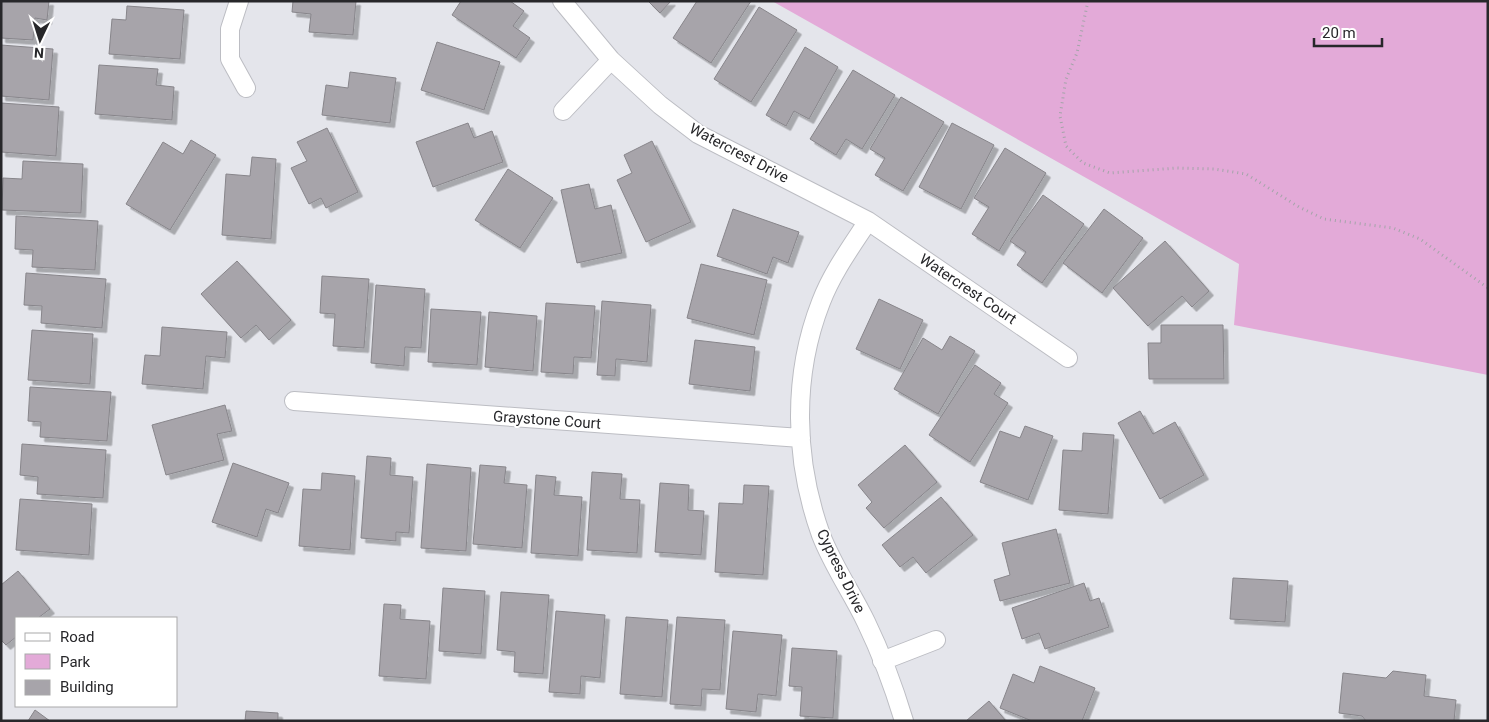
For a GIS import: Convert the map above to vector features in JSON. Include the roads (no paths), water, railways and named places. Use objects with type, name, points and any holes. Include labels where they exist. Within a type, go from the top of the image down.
[{"type":"street","points":[[239,1],[230,29],[230,59],[246,88]]},
{"type":"street","name":"Watercrest Drive","points":[[562,1],[611,60],[660,105],[698,134],[868,221]]},
{"type":"street","points":[[563,111],[611,60]]},
{"type":"street","name":"Watercrest Court","points":[[868,221],[1068,358]]},
{"type":"street","name":"Cypress Drive","points":[[868,221],[834,274],[821,301],[809,338],[802,374],[800,438],[804,475],[822,536],[867,623],[896,692],[904,721]]},
{"type":"street","name":"Graystone Court","points":[[294,402],[800,438]]},
{"type":"street","points":[[882,661],[936,640]]}]
